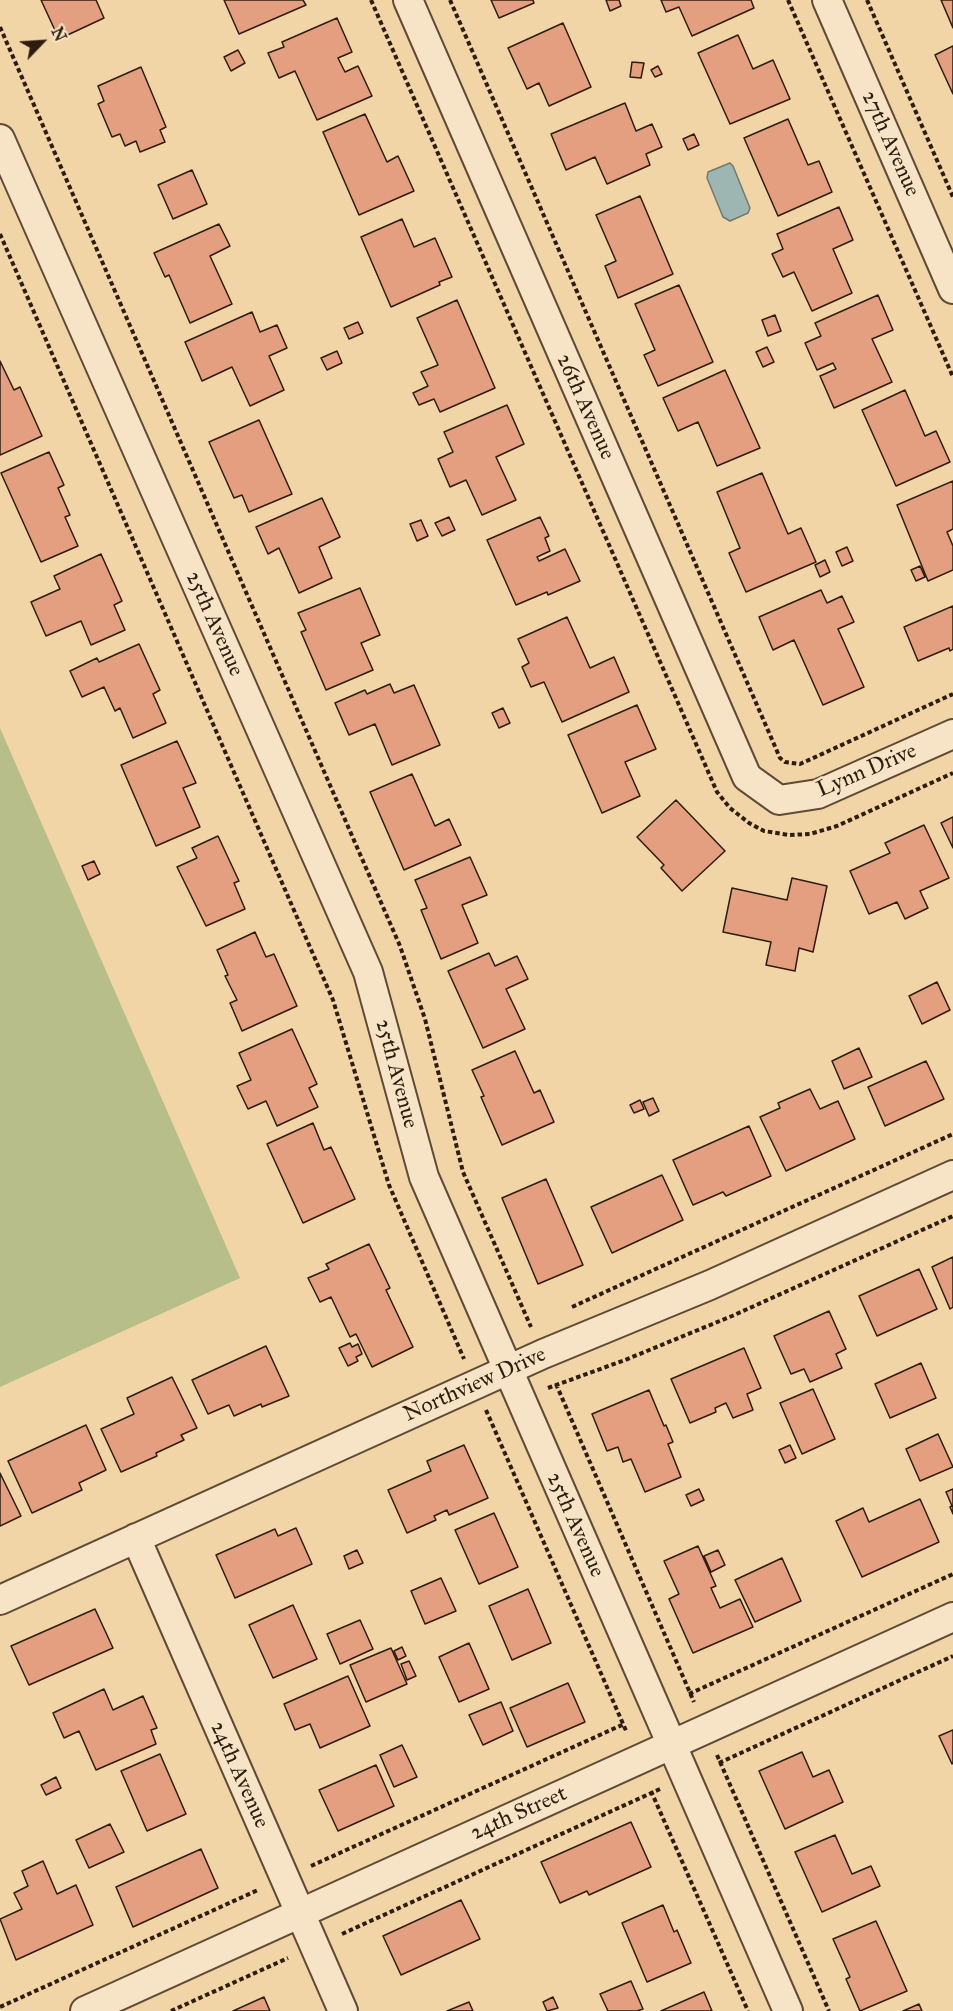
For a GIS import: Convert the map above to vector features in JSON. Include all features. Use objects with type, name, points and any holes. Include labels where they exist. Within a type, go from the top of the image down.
[{"type":"street","name":"26th Avenue","points":[[408,0],[747,777],[779,800]]},
{"type":"street","name":"27th Avenue","points":[[827,0],[953,289]]},
{"type":"street","name":"25th Avenue","points":[[0,139],[368,972],[424,1177],[788,2011]]},
{"type":"street","name":"Lynn Drive","points":[[779,800],[818,794],[953,734]]},
{"type":"street","name":"Northview Drive","points":[[0,1600],[507,1370],[721,1281],[953,1175]]},
{"type":"street","name":"24th Avenue","points":[[136,1538],[343,2011]]},
{"type":"street","name":"24th Street","points":[[85,2011],[953,1617]]},
{"type":"path","points":[[450,0],[780,758],[785,762],[800,764],[953,694]]},
{"type":"path","points":[[788,0],[953,377]]},
{"type":"path","points":[[867,0],[953,197]]},
{"type":"path","points":[[0,27],[396,936],[424,1019],[463,1172],[535,1336]]},
{"type":"path","points":[[0,234],[333,1000],[389,1185],[466,1362]]},
{"type":"path","points":[[563,1311],[953,1134]]},
{"type":"path","points":[[541,1391],[732,1316],[953,1216]]},
{"type":"path","points":[[524,1329],[541,1321]]},
{"type":"path","points":[[554,1379],[698,1711]]},
{"type":"path","points":[[485,1407],[630,1741]]},
{"type":"path","points":[[682,1698],[953,1574]]},
{"type":"path","points":[[712,1766],[953,1656]]},
{"type":"path","points":[[302,1870],[631,1720]]},
{"type":"path","points":[[713,1746],[829,2011]]},
{"type":"path","points":[[649,1785],[748,2011]]},
{"type":"path","points":[[332,1938],[669,1785]]},
{"type":"path","points":[[0,2007],[267,1886]]},
{"type":"path","points":[[171,2011],[297,1954]]},
{"type":"green space","points":[[0,728],[240,1278],[0,1387]]},
{"type":"water","points":[[730,163],[750,208],[748,213],[730,221],[723,217],[707,178],[708,172]]},
{"type":"building","points":[[41,0],[96,0],[104,18],[59,39]]},
{"type":"building","points":[[224,0],[303,0],[306,5],[239,34]]},
{"type":"building","points":[[491,0],[533,0],[534,3],[499,18]]},
{"type":"building","points":[[606,0],[619,0],[621,6],[610,11]]},
{"type":"building","points":[[661,0],[751,0],[754,8],[692,36],[679,7],[666,12]]},
{"type":"building","points":[[941,0],[953,0],[953,28]]},
{"type":"building","points":[[337,18],[352,52],[338,58],[345,72],[358,66],[372,96],[317,120],[295,71],[279,78],[268,53],[284,47],[282,42]]},
{"type":"building","points":[[563,23],[591,87],[549,106],[539,83],[527,89],[508,48]]},
{"type":"building","points":[[738,35],[753,69],[773,60],[790,99],[730,124],[698,53]]},
{"type":"building","points":[[953,46],[953,94],[935,55]]},
{"type":"building","points":[[238,50],[245,63],[231,71],[224,57]]},
{"type":"building","points":[[632,62],[644,63],[641,78],[630,77]]},
{"type":"building","points":[[658,66],[662,74],[655,77],[651,70]]},
{"type":"building","points":[[141,67],[166,127],[160,130],[165,142],[140,152],[136,141],[125,146],[120,134],[112,137],[98,104],[104,101],[98,86]]},
{"type":"building","points":[[625,103],[636,131],[652,124],[662,147],[646,154],[650,165],[607,184],[595,157],[566,170],[551,134]]},
{"type":"building","points":[[365,114],[387,162],[398,156],[414,191],[359,215],[323,132]]},
{"type":"building","points":[[788,119],[808,165],[819,161],[832,192],[778,216],[744,138]]},
{"type":"building","points":[[694,134],[699,145],[688,150],[683,139]]},
{"type":"building","points":[[192,170],[207,204],[173,219],[158,185]]},
{"type":"building","points":[[640,196],[673,274],[618,298],[605,266],[616,261],[596,215]]},
{"type":"building","points":[[839,207],[853,240],[833,249],[852,293],[812,311],[794,272],[783,277],[772,254],[783,249],[777,234]]},
{"type":"building","points":[[402,219],[414,247],[435,238],[452,277],[439,282],[440,285],[391,307],[361,237]]},
{"type":"building","points":[[219,224],[230,246],[210,256],[232,304],[190,323],[169,275],[165,277],[154,253]]},
{"type":"building","points":[[679,285],[713,362],[658,386],[644,355],[655,350],[635,304]]},
{"type":"building","points":[[878,295],[893,330],[872,339],[892,382],[834,408],[820,376],[836,369],[833,363],[817,370],[805,343],[821,336],[815,323]]},
{"type":"building","points":[[457,300],[495,388],[440,412],[434,399],[419,405],[413,393],[428,386],[421,372],[438,365],[417,318]]},
{"type":"building","points":[[252,312],[260,332],[277,325],[287,348],[269,356],[284,390],[250,406],[232,367],[202,381],[185,342]]},
{"type":"building","points":[[775,315],[781,331],[768,336],[762,320]]},
{"type":"building","points":[[358,322],[363,333],[349,339],[344,328]]},
{"type":"building","points":[[767,347],[774,362],[763,367],[756,352]]},
{"type":"building","points":[[337,351],[342,363],[327,370],[321,358]]},
{"type":"building","points":[[0,361],[14,390],[20,387],[42,436],[0,455]]},
{"type":"building","points":[[725,370],[760,448],[717,466],[698,422],[678,431],[663,398]]},
{"type":"building","points":[[905,390],[925,436],[936,431],[950,462],[896,486],[862,410]]},
{"type":"building","points":[[507,405],[524,444],[496,457],[516,500],[482,515],[466,480],[450,487],[438,459],[453,452],[444,432]]},
{"type":"building","points":[[259,420],[292,494],[249,512],[242,495],[234,498],[209,442]]},
{"type":"building","points":[[49,452],[64,485],[58,488],[70,515],[65,517],[78,546],[41,562],[1,473]]},
{"type":"building","points":[[762,473],[788,534],[801,528],[816,562],[746,592],[729,553],[740,548],[717,492]]},
{"type":"building","points":[[953,481],[953,529],[947,532],[953,546],[953,570],[928,581],[897,505]]},
{"type":"building","points":[[322,498],[340,537],[319,547],[332,578],[299,593],[279,548],[268,554],[256,527]]},
{"type":"building","points":[[449,517],[455,530],[442,536],[435,523]]},
{"type":"building","points":[[540,517],[549,536],[545,538],[550,551],[537,557],[539,561],[565,549],[580,581],[548,595],[547,592],[516,605],[487,540]]},
{"type":"building","points":[[421,520],[428,536],[417,541],[410,524]]},
{"type":"building","points":[[847,547],[853,561],[842,566],[836,552]]},
{"type":"building","points":[[101,554],[122,601],[114,605],[125,630],[91,645],[81,621],[46,636],[31,602],[60,589],[54,576]]},
{"type":"building","points":[[825,560],[830,572],[820,577],[815,565]]},
{"type":"building","points":[[920,566],[925,577],[916,581],[911,570]]},
{"type":"building","points":[[360,588],[380,635],[361,643],[373,670],[326,690],[301,632],[306,630],[298,613]]},
{"type":"building","points":[[821,590],[827,603],[842,596],[854,622],[838,629],[864,687],[823,705],[794,640],[773,650],[759,617]]},
{"type":"building","points":[[953,606],[953,649],[950,651],[949,648],[918,661],[904,627]]},
{"type":"building","points":[[567,617],[590,668],[614,657],[629,692],[562,722],[544,682],[531,687],[522,667],[529,663],[518,639]]},
{"type":"building","points":[[139,644],[160,690],[153,694],[166,723],[133,738],[120,708],[115,711],[104,687],[82,697],[70,671],[97,658],[99,662]]},
{"type":"building","points":[[390,684],[394,693],[414,685],[440,745],[392,765],[375,724],[349,735],[335,703],[365,690],[367,694]]},
{"type":"building","points":[[637,705],[656,749],[625,762],[640,796],[602,813],[568,735]]},
{"type":"building","points":[[503,708],[510,723],[499,728],[492,713]]},
{"type":"building","points":[[177,741],[196,783],[183,788],[200,827],[156,846],[121,765]]},
{"type":"building","points":[[412,774],[435,826],[449,819],[461,845],[404,870],[370,792]]},
{"type":"building","points":[[676,800],[725,851],[682,891],[661,868],[664,865],[637,837]]},
{"type":"building","points":[[953,817],[953,848],[941,823]]},
{"type":"building","points":[[924,825],[949,878],[920,891],[928,908],[905,919],[897,902],[869,914],[850,871],[890,853],[885,843]]},
{"type":"building","points":[[218,836],[239,881],[234,883],[245,909],[206,926],[177,867],[197,858],[192,848]]},
{"type":"building","points":[[470,857],[487,895],[462,905],[478,943],[441,959],[421,910],[427,908],[415,880]]},
{"type":"building","points":[[94,861],[100,874],[88,880],[82,866]]},
{"type":"building","points":[[792,878],[827,886],[813,952],[799,948],[795,971],[766,965],[771,942],[723,932],[732,888],[787,900]]},
{"type":"building","points":[[255,932],[266,957],[274,954],[297,1006],[242,1031],[230,1003],[237,1000],[225,976],[228,975],[217,950]]},
{"type":"building","points":[[489,953],[495,966],[517,956],[528,979],[506,989],[525,1029],[483,1048],[448,971]]},
{"type":"building","points":[[937,982],[950,1010],[922,1024],[909,996]]},
{"type":"building","points":[[292,1029],[317,1084],[309,1088],[318,1107],[277,1126],[266,1101],[248,1109],[237,1086],[251,1080],[239,1053]]},
{"type":"building","points":[[859,1048],[872,1077],[844,1089],[832,1061]]},
{"type":"building","points":[[515,1051],[534,1093],[540,1090],[554,1122],[502,1145],[472,1070]]},
{"type":"building","points":[[926,1061],[944,1099],[885,1126],[868,1087]]},
{"type":"building","points":[[810,1089],[820,1109],[838,1101],[855,1139],[786,1171],[760,1117],[780,1108],[778,1103]]},
{"type":"building","points":[[653,1098],[659,1111],[649,1116],[643,1102]]},
{"type":"building","points":[[640,1100],[644,1109],[634,1113],[630,1105]]},
{"type":"building","points":[[313,1123],[324,1150],[331,1147],[355,1199],[303,1223],[267,1144]]},
{"type":"building","points":[[749,1126],[771,1176],[726,1196],[723,1192],[693,1205],[673,1160]]},
{"type":"building","points":[[662,1175],[683,1220],[612,1253],[591,1207]]},
{"type":"building","points":[[546,1179],[583,1265],[538,1284],[502,1198]]},
{"type":"building","points":[[369,1244],[390,1288],[386,1290],[413,1347],[372,1367],[356,1334],[350,1337],[331,1297],[320,1302],[308,1278],[329,1269],[326,1264]]},
{"type":"building","points":[[953,1257],[953,1307],[950,1309],[932,1267]]},
{"type":"building","points":[[919,1269],[937,1309],[877,1336],[859,1296]]},
{"type":"building","points":[[829,1311],[846,1349],[836,1354],[842,1368],[810,1382],[804,1369],[791,1374],[774,1336]]},
{"type":"building","points":[[350,1343],[352,1347],[358,1344],[362,1354],[356,1357],[358,1361],[348,1366],[339,1348]]},
{"type":"building","points":[[266,1346],[289,1396],[262,1407],[261,1404],[234,1416],[229,1405],[208,1414],[192,1380]]},
{"type":"building","points":[[744,1348],[761,1388],[747,1394],[753,1410],[733,1418],[726,1403],[715,1408],[716,1412],[690,1423],[671,1379]]},
{"type":"building","points":[[921,1363],[936,1398],[890,1418],[875,1384]]},
{"type":"building","points":[[172,1377],[197,1428],[181,1435],[184,1440],[156,1453],[157,1456],[121,1472],[101,1429],[134,1414],[127,1398]]},
{"type":"building","points":[[813,1389],[835,1439],[802,1454],[780,1403]]},
{"type":"building","points":[[649,1390],[673,1442],[668,1444],[681,1477],[645,1492],[631,1459],[623,1462],[618,1447],[607,1451],[592,1414]]},
{"type":"building","points":[[86,1425],[106,1470],[79,1483],[82,1490],[32,1513],[8,1461]]},
{"type":"building","points":[[938,1434],[953,1467],[920,1481],[906,1449]]},
{"type":"building","points":[[464,1445],[488,1498],[449,1515],[447,1510],[434,1516],[436,1520],[407,1533],[388,1490],[431,1471],[427,1461]]},
{"type":"building","points":[[790,1445],[796,1458],[785,1463],[779,1450]]},
{"type":"building","points":[[0,1473],[21,1516],[0,1526]]},
{"type":"building","points":[[699,1489],[704,1500],[691,1506],[686,1495]]},
{"type":"building","points":[[953,1489],[953,1514],[946,1492]]},
{"type":"building","points":[[920,1499],[939,1542],[862,1577],[836,1521],[863,1508],[869,1522]]},
{"type":"building","points":[[494,1513],[518,1567],[479,1584],[455,1530]]},
{"type":"building","points":[[296,1528],[312,1564],[235,1598],[216,1555],[275,1529],[278,1536]]},
{"type":"building","points":[[698,1546],[716,1586],[711,1588],[720,1608],[740,1599],[753,1627],[693,1653],[669,1599],[679,1594],[664,1561]]},
{"type":"building","points":[[357,1550],[363,1563],[349,1569],[344,1556]]},
{"type":"building","points":[[718,1550],[725,1565],[711,1572],[704,1556]]},
{"type":"building","points":[[782,1558],[801,1601],[755,1622],[735,1580]]},
{"type":"building","points":[[441,1578],[456,1611],[425,1624],[411,1591]]},
{"type":"building","points":[[528,1589],[551,1643],[512,1660],[489,1606]]},
{"type":"building","points":[[293,1605],[317,1659],[273,1678],[249,1625]]},
{"type":"building","points":[[95,1609],[113,1648],[29,1685],[11,1646]]},
{"type":"building","points":[[360,1620],[373,1649],[340,1664],[327,1634]]},
{"type":"building","points":[[469,1643],[489,1689],[459,1702],[439,1657]]},
{"type":"building","points":[[402,1647],[406,1656],[398,1660],[394,1651]]},
{"type":"building","points":[[391,1648],[407,1684],[366,1702],[350,1665]]},
{"type":"building","points":[[409,1661],[416,1676],[407,1680],[401,1664]]},
{"type":"building","points":[[348,1676],[370,1726],[320,1748],[310,1724],[295,1730],[284,1704]]},
{"type":"building","points":[[568,1683],[585,1722],[527,1747],[510,1708]]},
{"type":"building","points":[[104,1689],[113,1710],[143,1696],[157,1728],[151,1730],[156,1744],[96,1770],[79,1731],[64,1738],[53,1713]]},
{"type":"building","points":[[501,1702],[513,1731],[483,1745],[469,1715]]},
{"type":"building","points":[[953,1730],[953,1763],[952,1764],[939,1736]]},
{"type":"building","points":[[402,1745],[417,1777],[394,1787],[380,1755]]},
{"type":"building","points":[[802,1752],[813,1777],[829,1770],[843,1802],[785,1829],[759,1771]]},
{"type":"building","points":[[160,1754],[186,1814],[147,1831],[121,1771]]},
{"type":"building","points":[[376,1765],[394,1806],[338,1831],[319,1790]]},
{"type":"building","points":[[56,1777],[61,1788],[46,1795],[41,1785]]},
{"type":"building","points":[[631,1822],[651,1867],[589,1895],[587,1891],[560,1903],[541,1862]]},
{"type":"building","points":[[110,1824],[124,1852],[89,1868],[76,1840]]},
{"type":"building","points":[[835,1835],[852,1874],[871,1866],[880,1886],[822,1912],[795,1852]]},
{"type":"building","points":[[201,1849],[218,1888],[133,1927],[116,1887]]},
{"type":"building","points":[[43,1861],[57,1894],[76,1885],[93,1925],[16,1960],[0,1919],[22,1909],[14,1893],[28,1886],[22,1871]]},
{"type":"building","points":[[461,1900],[480,1939],[401,1975],[383,1936]]},
{"type":"building","points":[[663,1905],[674,1932],[677,1930],[691,1963],[647,1982],[622,1923]]},
{"type":"building","points":[[876,1921],[907,1991],[860,2011],[846,1979],[850,1977],[833,1939]]},
{"type":"building","points":[[631,1981],[643,2009],[608,2011],[600,1994]]},
{"type":"building","points":[[704,1992],[712,2011],[661,2011]]},
{"type":"building","points":[[264,1997],[270,2011],[233,2011]]},
{"type":"building","points":[[553,1997],[558,2008],[547,2011],[543,2002]]},
{"type":"building","points":[[469,2002],[473,2011],[447,2011]]},
{"type":"building","points":[[919,2004],[922,2011],[903,2011]]}]
